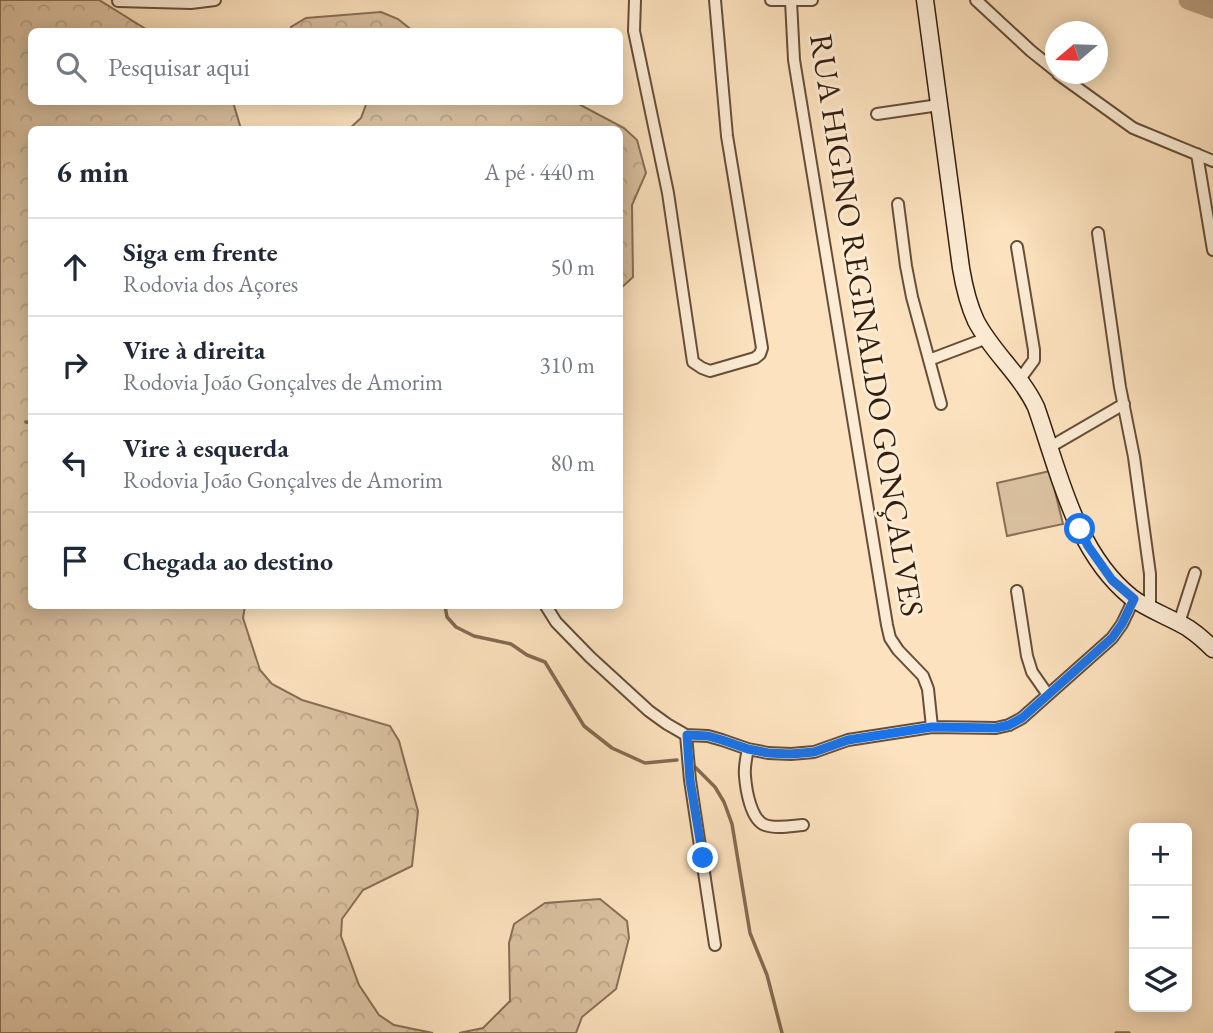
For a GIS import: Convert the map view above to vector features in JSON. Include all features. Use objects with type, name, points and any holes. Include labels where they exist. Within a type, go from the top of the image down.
[{"type":"street","points":[[118,1],[191,3],[215,0]]},
{"type":"street","points":[[635,0],[634,31],[668,193],[693,362],[710,370],[755,358],[762,348],[727,136],[715,0]]},
{"type":"street","points":[[771,0],[812,0]]},
{"type":"street","points":[[925,0],[963,278],[976,321],[1029,393],[1071,509],[1088,546],[1112,580],[1134,599],[1179,623],[1213,649]]},
{"type":"street","points":[[976,0],[1045,62]]},
{"type":"street","name":"RUA HIGINO REGINALDO GONÇALVES","points":[[791,1],[794,60],[887,625],[898,650],[923,676],[928,689],[932,727]]},
{"type":"street","points":[[1073,84],[1123,122],[1213,161]]},
{"type":"street","points":[[877,114],[939,105]]},
{"type":"street","points":[[1197,154],[1213,250]]},
{"type":"street","points":[[898,204],[906,266],[941,404]]},
{"type":"street","points":[[1098,233],[1124,404],[1135,457],[1150,574],[1150,608]]},
{"type":"street","points":[[1017,247],[1034,350],[1034,360],[1020,379]]},
{"type":"street","points":[[929,360],[987,338]]},
{"type":"street","points":[[1050,447],[1124,404]]},
{"type":"street","points":[[1179,623],[1195,573]]},
{"type":"street","points":[[1017,591],[1027,656],[1032,672],[1048,695]]},
{"type":"street","points":[[548,609],[556,622],[590,657],[667,724],[687,735],[708,736],[768,753],[791,754],[814,752],[848,740],[932,727],[996,728],[1009,725],[1022,718],[1112,638],[1134,599]]},
{"type":"street","points":[[687,735],[690,780],[715,946]]},
{"type":"street","points":[[748,749],[744,778],[757,821],[771,827],[803,825]]},
{"type":"green space","points":[[0,0],[99,0],[144,28],[28,28],[28,105],[234,105],[240,126],[28,126],[28,609],[244,609],[243,618],[260,670],[272,684],[302,700],[390,726],[399,741],[418,811],[412,866],[363,890],[342,919],[341,936],[359,985],[379,1015],[394,1025],[433,1033],[0,1033]]},
{"type":"green space","points":[[381,12],[398,19],[409,28],[291,28],[306,18]]},
{"type":"green space","points":[[366,105],[581,105],[620,126],[352,126],[361,118]]},
{"type":"green space","points":[[623,127],[637,140],[646,173],[632,205],[633,277],[623,286]]},
{"type":"green space","points":[[1050,471],[1063,524],[1007,536],[997,483]]},
{"type":"green space","points":[[600,899],[627,921],[629,938],[616,989],[582,1017],[576,1033],[459,1033],[483,1028],[510,1001],[509,943],[514,924],[545,903]]},
{"type":"waterway","points":[[1188,0],[1213,9]]},
{"type":"waterway","points":[[446,609],[447,617],[456,627],[474,636],[511,644],[527,655],[545,662],[584,726],[612,748],[645,763],[677,760]]},
{"type":"waterway","points":[[693,765],[715,787],[732,824],[750,933],[767,975],[782,1033]]},
{"type":"waterway","points":[[1116,1033],[1129,1033]]},
{"type":"route","points":[[703,858],[690,780],[687,735],[708,736],[768,753],[791,754],[814,752],[848,740],[932,727],[996,728],[1022,718],[1112,638],[1134,599],[1112,580],[1088,546],[1080,529]]}]
